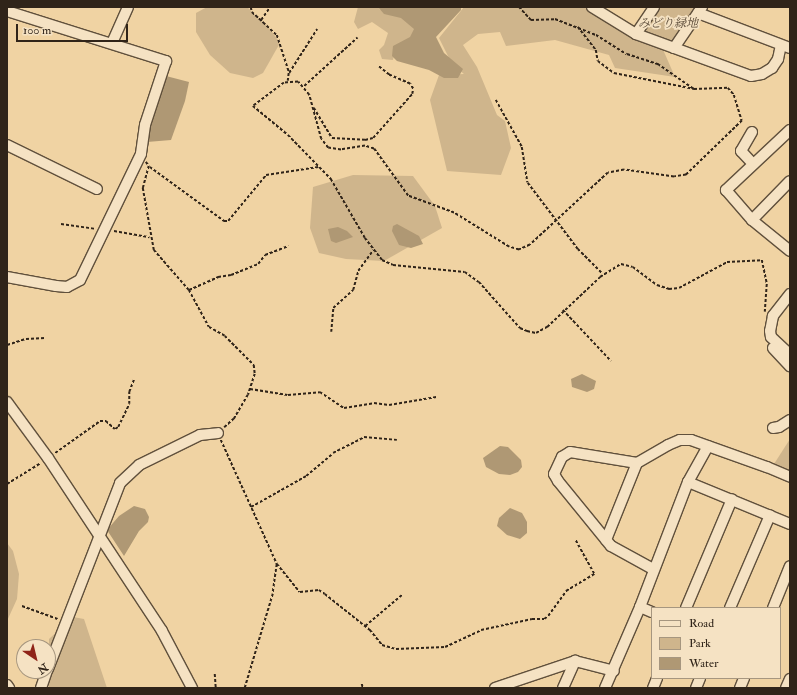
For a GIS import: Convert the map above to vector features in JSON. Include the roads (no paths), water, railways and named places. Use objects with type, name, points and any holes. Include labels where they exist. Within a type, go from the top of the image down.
[{"type":"street","points":[[112,43],[128,7]]},
{"type":"street","points":[[592,7],[636,34],[674,48],[751,76],[762,74],[772,68],[786,47],[700,10],[674,48]]},
{"type":"street","points":[[636,34],[654,7]]},
{"type":"street","points":[[7,11],[166,61],[145,125],[141,154],[80,280],[67,287],[7,277]]},
{"type":"street","points":[[788,245],[752,220],[726,190],[790,130]]},
{"type":"street","points":[[752,132],[741,151],[753,164]]},
{"type":"street","points":[[7,145],[97,189]]},
{"type":"street","points":[[752,220],[790,181]]},
{"type":"street","points":[[789,297],[773,316],[769,344],[790,366]]},
{"type":"street","points":[[771,337],[790,355]]},
{"type":"street","points":[[7,402],[48,458],[162,630],[192,688]]},
{"type":"street","points":[[773,428],[779,428],[790,420]]},
{"type":"street","points":[[56,649],[98,534],[115,492],[125,476],[139,465],[200,435],[218,433]]},
{"type":"street","points":[[653,569],[611,546],[606,540],[554,474],[562,457],[570,452],[638,463],[680,440],[708,446],[790,478]]},
{"type":"street","points":[[605,688],[614,671],[640,607],[653,569],[688,482],[708,446]]},
{"type":"street","points":[[606,540],[638,463]]},
{"type":"street","points":[[688,482],[790,524]]},
{"type":"street","points":[[686,607],[732,499]]},
{"type":"street","points":[[730,607],[770,515]]},
{"type":"street","points":[[773,607],[790,566]]},
{"type":"street","points":[[640,607],[651,612]]},
{"type":"street","points":[[495,688],[575,661],[614,671]]},
{"type":"street","points":[[562,688],[575,661]]},
{"type":"street","points":[[786,688],[790,679]]},
{"type":"street","points":[[7,684],[9,688]]},
{"type":"water","points":[[378,7],[461,7],[461,10],[436,37],[444,53],[463,69],[458,78],[444,78],[429,70],[397,61],[392,56],[393,46],[410,37],[414,29],[401,18],[384,14]]},
{"type":"water","points":[[166,76],[189,82],[185,101],[171,140],[147,142],[148,131]]},
{"type":"water","points":[[397,224],[419,236],[423,244],[411,248],[399,245],[392,231],[393,226]]},
{"type":"water","points":[[338,227],[347,231],[353,237],[336,243],[331,241],[328,229]]},
{"type":"water","points":[[582,374],[596,381],[594,389],[587,392],[572,387],[571,379]]},
{"type":"water","points":[[500,446],[508,447],[521,460],[522,467],[518,472],[510,475],[499,474],[486,467],[483,458]]},
{"type":"water","points":[[134,506],[145,509],[149,517],[148,522],[139,531],[124,556],[107,530],[119,516]]},
{"type":"water","points":[[510,508],[522,513],[527,522],[527,533],[520,539],[507,535],[497,526],[499,518]]},
{"type":"park label","name":"みどり緑地","points":[[668,24]]}]
